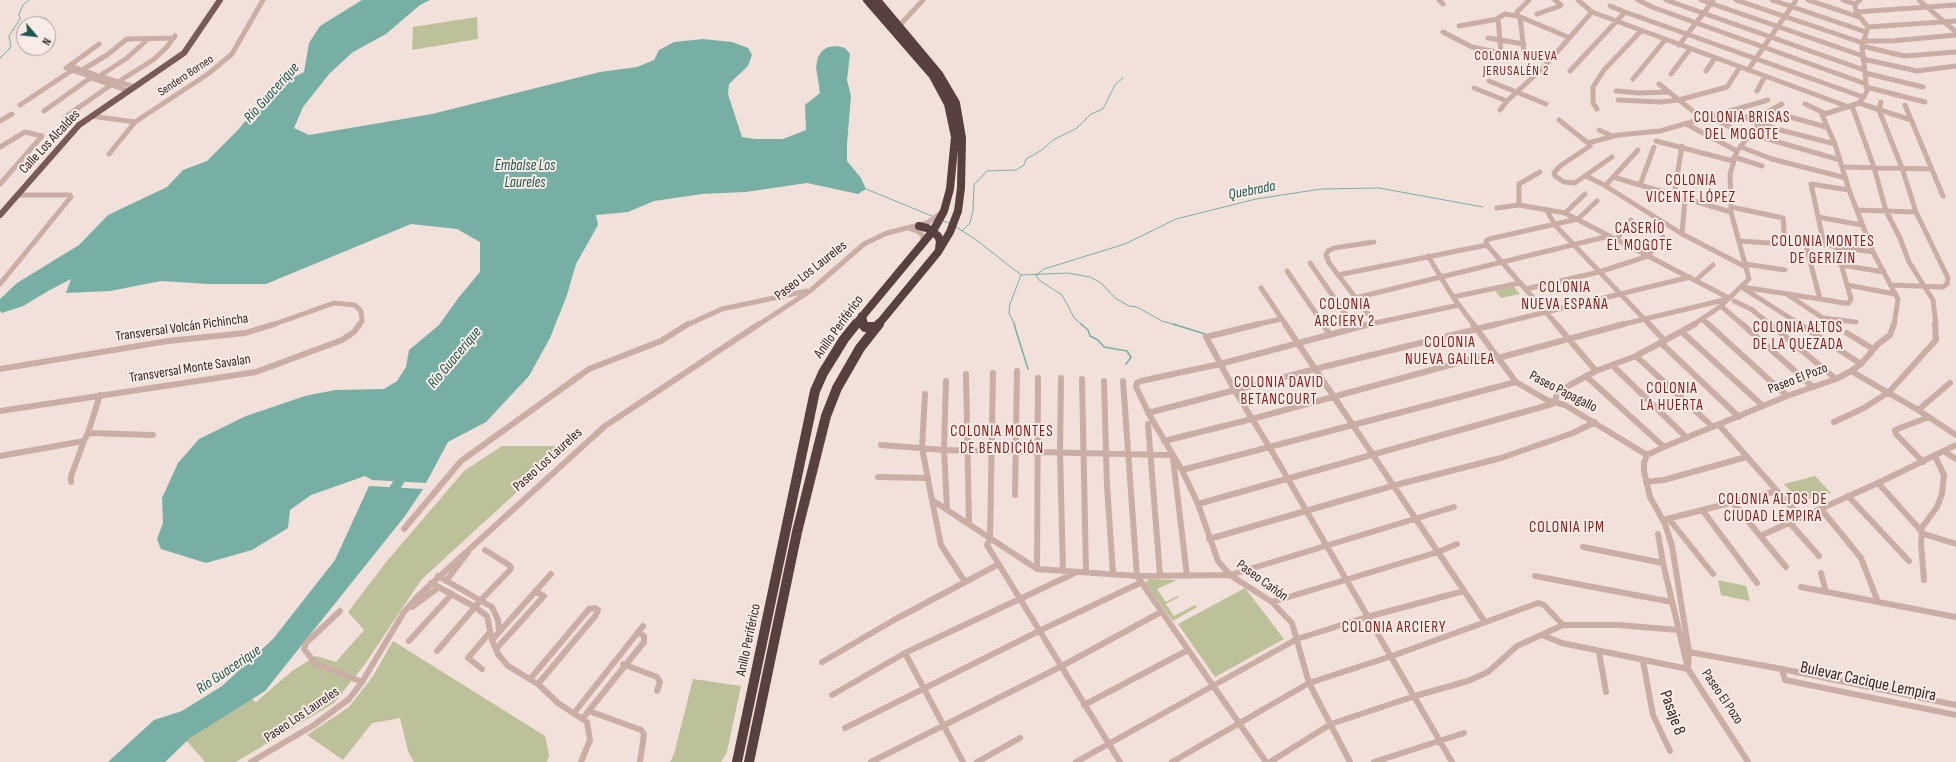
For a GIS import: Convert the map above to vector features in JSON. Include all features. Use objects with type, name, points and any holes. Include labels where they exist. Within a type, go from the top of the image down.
[{"type":"highway","name":"Anillo Periférico","points":[[737,762],[794,496],[811,404],[823,373],[844,339],[933,231],[944,211],[950,189],[955,137],[953,121],[948,104],[933,76],[867,0]]},
{"type":"highway","name":"Anillo Periférico","points":[[750,762],[797,532],[826,416],[846,372],[860,348],[938,252],[950,232],[958,211],[962,188],[962,138],[956,103],[939,74],[900,25],[877,0]]},
{"type":"highway","points":[[919,226],[933,231],[940,241],[938,252]]},
{"type":"highway","points":[[862,316],[862,322],[865,327],[876,327]]},
{"type":"main road","name":"Calle Los Alcaldes","points":[[0,215],[69,135],[91,116],[184,53],[219,0]]},
{"type":"street","name":"Sendero Borneo","points":[[109,154],[135,122],[208,74],[228,58],[236,48],[262,0]]},
{"type":"street","points":[[900,25],[923,0]]},
{"type":"street","points":[[1439,0],[1443,4]]},
{"type":"street","points":[[1524,51],[1519,16],[1517,12],[1529,0]]},
{"type":"street","points":[[1537,14],[1560,6],[1560,3],[1555,0]]},
{"type":"street","points":[[1578,0],[1592,12],[1850,107],[1874,167],[1886,212],[1909,262],[1926,286],[1933,300],[1936,310],[1936,340],[1889,392],[1864,408],[1834,422]]},
{"type":"street","points":[[1638,0],[1652,7],[1866,86],[1925,102]]},
{"type":"street","points":[[1666,0],[1864,71],[1923,88]]},
{"type":"street","points":[[1701,0],[1713,2],[1863,58],[1918,71],[1956,66]]},
{"type":"street","points":[[1736,0],[1904,56],[1956,52]]},
{"type":"street","points":[[1772,0],[1866,32]]},
{"type":"street","points":[[1748,70],[1796,0]]},
{"type":"street","points":[[1808,0],[1859,17]]},
{"type":"street","points":[[1843,0],[1855,4]]},
{"type":"street","points":[[1855,4],[1860,0]]},
{"type":"street","points":[[1919,0],[1956,32]]},
{"type":"street","points":[[1679,45],[1713,2]]},
{"type":"street","points":[[1855,4],[1856,12],[1868,26],[1956,21]]},
{"type":"street","points":[[1856,12],[1956,5]]},
{"type":"street","points":[[1610,6],[1757,58],[1863,98]]},
{"type":"street","points":[[1500,110],[1544,67],[1568,37],[1592,12]]},
{"type":"street","points":[[1570,71],[1625,12]]},
{"type":"street","points":[[1459,26],[1498,19],[1505,14],[1519,16],[1568,37]]},
{"type":"street","points":[[1443,32],[1472,47],[1501,53],[1498,19]]},
{"type":"street","points":[[1805,104],[1824,113],[1850,107],[1859,103],[1866,91],[1863,43],[1868,26]]},
{"type":"street","points":[[1597,109],[1593,103],[1593,88],[1604,70],[1641,31]]},
{"type":"street","points":[[1863,43],[1956,35]]},
{"type":"street","points":[[82,70],[107,55],[124,40],[175,37],[153,60],[118,82]]},
{"type":"street","points":[[1488,38],[1524,44]]},
{"type":"street","points":[[44,111],[127,58],[148,39]]},
{"type":"street","points":[[1633,79],[1665,40]]},
{"type":"street","points":[[70,69],[71,63],[99,44]]},
{"type":"street","points":[[1672,74],[1690,49]]},
{"type":"street","points":[[1706,71],[1715,58]]},
{"type":"street","points":[[1618,100],[1661,102],[1679,100],[1727,87],[1740,67]]},
{"type":"street","points":[[70,69],[135,87]]},
{"type":"street","points":[[20,105],[70,69],[82,70],[111,85],[129,91]]},
{"type":"street","points":[[1757,91],[1765,76]]},
{"type":"street","points":[[1489,82],[1546,104]]},
{"type":"street","points":[[1659,84],[1703,119]]},
{"type":"street","points":[[65,117],[111,85]]},
{"type":"street","points":[[1474,88],[1507,102]]},
{"type":"street","points":[[1616,91],[1640,93],[1668,92]]},
{"type":"street","points":[[1588,143],[1612,136],[1660,131],[1768,100]]},
{"type":"street","points":[[1881,102],[1879,110],[1902,168],[1916,212],[1948,278],[1947,284],[1943,287],[1891,285]]},
{"type":"street","points":[[1859,103],[1911,120]]},
{"type":"street","points":[[1724,123],[1769,111],[1782,104]]},
{"type":"street","points":[[1905,105],[1943,196]]},
{"type":"street","points":[[1769,111],[1826,127]]},
{"type":"street","name":"Paseo El Pozo","points":[[1748,762],[1688,669],[1689,652],[1672,546],[1666,520],[1650,497],[1644,471],[1647,455],[1787,396],[1836,379],[1851,371],[1861,364],[1874,349],[1890,335],[1894,329],[1898,299],[1873,252],[1862,225],[1849,190],[1835,144],[1826,127],[1822,115],[1824,113]]},
{"type":"street","points":[[0,121],[12,114]]},
{"type":"street","points":[[91,116],[135,122]]},
{"type":"street","points":[[1711,116],[1751,136],[1840,160]]},
{"type":"street","points":[[1745,118],[1835,144]]},
{"type":"street","points":[[1559,120],[1588,143]]},
{"type":"street","points":[[1198,504],[1372,456],[1555,402],[1557,393],[1586,376],[1636,356],[1703,320],[1731,300],[1749,279],[1731,210],[1730,174],[1733,159],[1739,149],[1751,136],[1758,122]]},
{"type":"street","points":[[1686,124],[1739,149],[1846,178]]},
{"type":"street","points":[[1599,130],[1612,136]]},
{"type":"street","points":[[0,147],[25,132],[42,136],[0,184]]},
{"type":"street","points":[[1588,143],[1590,146],[1560,166],[1554,173],[1560,180],[1572,184],[1612,158]]},
{"type":"street","points":[[1640,185],[1655,144],[1682,146],[1762,166]]},
{"type":"street","points":[[1674,195],[1682,146]]},
{"type":"street","points":[[1605,186],[1638,150]]},
{"type":"street","points":[[1842,167],[1932,170]]},
{"type":"street","points":[[1519,205],[1519,184],[1540,172]]},
{"type":"street","points":[[1586,176],[1605,186],[1682,234],[1746,266],[1785,270]]},
{"type":"street","points":[[1613,177],[1685,199],[1731,210],[1780,216],[1783,218],[1785,244],[1739,241]]},
{"type":"street","points":[[1824,244],[1811,184],[1849,190]]},
{"type":"street","points":[[1565,213],[1585,194]]},
{"type":"street","points":[[0,284],[71,197],[70,195],[17,196]]},
{"type":"street","points":[[1682,234],[1685,199]]},
{"type":"street","points":[[1596,201],[1578,219],[1489,239],[1486,241],[1487,245],[1547,312],[1596,371]]},
{"type":"street","points":[[1497,208],[1519,205],[1565,213],[1578,219],[1616,240],[1693,278],[1731,300],[1751,309],[1836,379]]},
{"type":"street","points":[[1546,209],[1555,225],[1644,319],[1663,342],[1739,417]]},
{"type":"street","points":[[1857,210],[1916,212]]},
{"type":"street","name":"Paseo Los Laureles","points":[[251,762],[332,713],[349,699],[362,682],[404,612],[431,583],[605,426],[810,291],[864,244],[880,235],[919,226],[935,219],[944,211]]},
{"type":"street","points":[[1818,217],[1862,225]]},
{"type":"street","points":[[1616,240],[1631,220]]},
{"type":"street","points":[[907,228],[919,232],[923,236],[923,245]]},
{"type":"street","points":[[1355,298],[1440,276],[1503,263],[1609,236]]},
{"type":"street","points":[[1526,289],[1599,272],[1648,256],[1663,236]]},
{"type":"street","points":[[1820,299],[1804,244],[1808,241],[1873,252]]},
{"type":"street","points":[[1374,242],[1328,250],[1326,255],[1338,275],[1375,323]]},
{"type":"street","points":[[1338,275],[1487,245]]},
{"type":"street","points":[[1742,288],[1849,303],[1850,299],[1847,285],[1836,246]]},
{"type":"street","name":"Paseo Papagallo","points":[[1428,256],[1453,297],[1516,382],[1547,400],[1565,405],[1647,455]]},
{"type":"street","points":[[1310,263],[1355,328]]},
{"type":"street","points":[[1148,413],[1315,369],[1620,294],[1693,278],[1713,264]]},
{"type":"street","points":[[1841,265],[1884,272]]},
{"type":"street","points":[[1287,271],[1330,335]]},
{"type":"street","points":[[1453,297],[1520,283]]},
{"type":"street","points":[[1847,285],[1895,294]]},
{"type":"street","points":[[1260,288],[1485,622]]},
{"type":"street","points":[[1742,288],[1861,364]]},
{"type":"street","points":[[404,529],[461,461],[589,369],[661,341],[694,321],[722,309],[810,291]]},
{"type":"street","points":[[1785,293],[1823,318],[1856,322]]},
{"type":"street","points":[[1164,441],[1644,319],[1731,300]]},
{"type":"street","name":"Transversal Volcán Pichincha","points":[[0,369],[168,342],[245,333],[268,327],[334,303],[355,305],[361,311]]},
{"type":"street","points":[[1220,364],[1375,323],[1459,305]]},
{"type":"street","points":[[1721,306],[1812,387]]},
{"type":"street","name":"Transversal Monte Savalan","points":[[0,411],[256,372],[342,340],[354,332],[362,321],[361,311]]},
{"type":"street","points":[[1282,319],[1206,336],[1235,391],[1270,448],[1367,617],[1392,656],[1452,762]]},
{"type":"street","points":[[1703,320],[1787,396]]},
{"type":"street","points":[[1682,332],[1763,406]]},
{"type":"street","points":[[1847,333],[1874,349]]},
{"type":"street","points":[[1636,356],[1716,426],[1800,517]]},
{"type":"street","name":"Paseo Cañón","points":[[1220,364],[1141,381],[1137,383],[1136,387],[1148,413],[1182,470],[1198,504],[1209,539],[1218,560],[1230,576],[1241,581],[1272,602],[1292,623],[1309,683],[1350,762]]},
{"type":"street","points":[[1612,365],[1688,438]]},
{"type":"street","points":[[1015,495],[1017,371]]},
{"type":"street","points":[[1851,371],[1889,392],[1956,434]]},
{"type":"street","points":[[993,373],[990,539],[987,545],[1120,762]]},
{"type":"street","points":[[966,374],[969,522]]},
{"type":"street","points":[[1586,376],[1664,448]]},
{"type":"street","points":[[1037,570],[1038,378]]},
{"type":"street","points":[[1061,378],[1060,452],[1063,571]]},
{"type":"street","points":[[1082,379],[1086,572]]},
{"type":"street","points":[[946,381],[944,450],[947,508]]},
{"type":"street","points":[[1104,381],[1106,453],[1113,574]]},
{"type":"street","points":[[1123,381],[1138,579],[1266,762]]},
{"type":"street","points":[[1182,470],[1516,382]]},
{"type":"street","points":[[1918,410],[1950,383]]},
{"type":"street","points":[[925,394],[922,448],[941,545],[965,582]]},
{"type":"street","points":[[71,482],[71,476],[88,433],[100,395]]},
{"type":"street","points":[[1923,462],[1896,434],[1895,430],[1929,418]]},
{"type":"street","points":[[1209,539],[1392,486],[1501,458],[1573,433],[1595,422]]},
{"type":"street","points":[[1148,424],[1152,454],[1160,575]]},
{"type":"street","points":[[88,433],[153,434]]},
{"type":"street","points":[[0,456],[84,441]]},
{"type":"street","points":[[881,445],[944,450],[1172,455],[1187,576]]},
{"type":"street","points":[[1760,536],[1945,452],[1956,445]]},
{"type":"street","points":[[1945,452],[1956,459]]},
{"type":"street","points":[[1924,580],[1921,531],[1942,494],[1944,475],[1935,456]]},
{"type":"street","points":[[1646,482],[1664,480],[1746,457]]},
{"type":"street","points":[[878,477],[928,478]]},
{"type":"street","points":[[1878,483],[1921,531],[1925,534],[1956,544]]},
{"type":"street","points":[[1712,574],[1666,520],[1703,512],[1777,491]]},
{"type":"street","points":[[1848,496],[1909,561]]},
{"type":"street","points":[[932,500],[969,522],[990,539],[1037,570],[1113,574],[1138,579]]},
{"type":"street","points":[[1733,503],[1786,567]]},
{"type":"street","points":[[845,728],[924,690],[1138,579],[1160,575],[1230,576],[1326,545],[1415,520],[1454,507]]},
{"type":"street","points":[[1820,509],[1861,558],[1878,602]]},
{"type":"street","points":[[1703,512],[1756,583]]},
{"type":"street","points":[[1790,522],[1819,556]]},
{"type":"street","points":[[1542,635],[1562,643],[1599,652],[1688,669],[1663,563],[1658,534]]},
{"type":"street","points":[[446,581],[480,538]]},
{"type":"street","points":[[1272,602],[1438,552],[1457,544]]},
{"type":"street","points":[[1583,548],[1663,563]]},
{"type":"street","points":[[436,650],[511,567],[485,550]]},
{"type":"street","points":[[822,662],[894,620],[999,564]]},
{"type":"street","points":[[832,695],[852,682],[905,653],[1077,572]]},
{"type":"street","points":[[1821,573],[1826,592]]},
{"type":"street","points":[[492,640],[551,574]]},
{"type":"street","points":[[438,576],[492,607],[498,620],[500,631]]},
{"type":"street","points":[[1535,576],[1672,602]]},
{"type":"street","points":[[431,583],[475,607],[487,616],[492,640],[496,649],[508,666],[538,684],[558,703],[587,722],[590,740],[581,762]]},
{"type":"street","points":[[404,612],[439,587]]},
{"type":"street","points":[[1801,587],[1956,617]]},
{"type":"street","points":[[496,649],[544,596],[535,591]]},
{"type":"street","points":[[1076,762],[1297,639],[1367,617],[1464,591]]},
{"type":"street","points":[[409,641],[452,594]]},
{"type":"street","points":[[1172,762],[1309,683],[1392,656],[1538,603],[1544,606],[1563,625]]},
{"type":"street","points":[[530,679],[589,609],[595,608],[598,610],[596,615],[538,684]]},
{"type":"street","points":[[340,611],[306,642],[304,649],[315,663],[362,682]]},
{"type":"street","points":[[872,762],[1062,666],[1161,612]]},
{"type":"street","points":[[1270,762],[1331,724],[1415,696],[1468,681],[1488,672],[1517,646],[1563,625],[1618,625],[1678,630]]},
{"type":"street","points":[[574,713],[643,626]]},
{"type":"street","points":[[482,669],[468,658],[490,632]]},
{"type":"street","points":[[583,718],[644,642],[644,636],[638,632]]},
{"type":"street","points":[[1084,705],[1188,650]]},
{"type":"street","points":[[1599,652],[1606,692]]},
{"type":"street","name":"Bulevar Cacique Lempira","points":[[1689,652],[1782,669],[1956,705]]},
{"type":"street","points":[[905,653],[963,762]]},
{"type":"street","points":[[617,660],[625,665],[657,677],[660,682],[657,691]]},
{"type":"street","name":"Pasaje 8","points":[[1644,660],[1652,715],[1670,751]]},
{"type":"street","name":"Bulevar Cacique Lempira","points":[[1782,669],[1785,680],[1956,715]]},
{"type":"street","points":[[589,711],[631,724],[641,730],[644,734],[640,762]]},
{"type":"street","points":[[1374,762],[1464,733]]},
{"type":"street","points":[[977,762],[1020,738]]},
{"type":"green space","points":[[477,17],[478,39],[412,50],[413,27]]},
{"type":"green space","points":[[1513,286],[1520,294],[1501,298],[1495,291]]},
{"type":"green space","points":[[502,446],[567,446],[421,580],[365,664],[334,703],[236,762],[205,762],[185,739],[244,693],[256,702],[292,671],[316,656],[336,662],[364,630],[348,612],[387,561],[464,471]]},
{"type":"green space","points":[[1815,476],[1831,493],[1800,501],[1784,484]]},
{"type":"green space","points":[[1149,579],[1177,580],[1157,589],[1166,602],[1177,596],[1179,597],[1166,604],[1174,616],[1195,605],[1197,607],[1173,621],[1145,583]]},
{"type":"green space","points":[[1718,580],[1746,586],[1750,601],[1721,595]]},
{"type":"green space","points":[[1245,588],[1284,639],[1215,677],[1178,624]]},
{"type":"green space","points":[[393,641],[545,736],[549,755],[547,762],[414,762],[408,751],[400,718],[372,723],[343,760],[307,735],[349,707],[373,676]]},
{"type":"green space","points":[[693,679],[741,686],[727,752],[721,762],[670,762],[674,754]]},
{"type":"water","name":"Embalse Los Laureles","points":[[362,0],[430,0],[420,5],[386,34],[353,52],[330,73],[303,107],[294,128],[309,135],[432,114],[600,72],[637,67],[654,60],[659,50],[674,42],[703,39],[732,42],[748,48],[752,55],[748,66],[729,84],[728,94],[742,137],[755,139],[783,139],[806,130],[805,105],[820,93],[816,67],[818,57],[822,51],[828,47],[838,46],[845,48],[850,54],[847,80],[851,96],[847,161],[861,178],[866,189],[858,194],[807,183],[746,192],[702,194],[654,201],[628,212],[596,215],[598,225],[576,264],[567,295],[550,338],[529,376],[486,422],[448,442],[426,483],[372,480],[365,476],[311,495],[290,510],[288,528],[252,550],[206,563],[161,549],[157,539],[163,523],[162,498],[178,463],[199,439],[246,416],[305,396],[335,390],[384,389],[397,381],[406,367],[409,350],[439,325],[459,297],[480,272],[480,242],[457,229],[411,224],[266,284],[208,284],[161,281],[110,291],[66,293],[71,279],[23,306],[2,313],[0,311],[0,299],[17,283],[79,245],[108,215],[167,187],[183,170],[207,161],[237,131],[278,85],[304,72],[309,43],[320,26]]},
{"type":"water","points":[[369,486],[423,489],[405,516],[265,691],[190,738],[165,762],[108,762],[154,720],[182,711],[222,686],[273,639],[335,560]]},
{"type":"waterway","points":[[0,58],[11,47],[9,36],[20,19],[19,14],[23,5],[29,0]]},
{"type":"waterway","points":[[962,231],[970,223],[973,210],[974,185],[987,171],[1016,170],[1024,165],[1026,159],[1042,150],[1053,140],[1077,128],[1091,114],[1103,109],[1115,85],[1123,78]]},
{"type":"waterway","name":"Quebrada","points":[[1037,274],[1044,269],[1125,244],[1176,219],[1256,199],[1321,189],[1379,188],[1483,207]]},
{"type":"waterway","points":[[866,189],[932,216]]},
{"type":"waterway","points":[[941,220],[951,224]]},
{"type":"waterway","points":[[956,227],[962,231]]},
{"type":"waterway","points":[[962,231],[975,239],[1021,275]]},
{"type":"waterway","points":[[1037,274],[1068,273],[1090,277],[1101,283],[1115,298],[1129,306],[1137,307],[1162,321],[1176,325]]},
{"type":"waterway","points":[[1021,275],[1037,274]]},
{"type":"waterway","points":[[1037,274],[1039,280],[1062,295],[1075,319],[1083,325]]},
{"type":"waterway","points":[[1015,325],[1009,313],[1010,304],[1021,275]]},
{"type":"waterway","points":[[1014,324],[1028,369]]},
{"type":"waterway","points":[[1081,324],[1088,330],[1090,336],[1098,340],[1104,347],[1127,351],[1131,357],[1126,364]]},
{"type":"waterway","points":[[1173,324],[1205,334]]},
{"type":"waterway","name":"Río Guacerique","points":[[388,499],[406,470]]},
{"type":"district","name":"COLONIA NUEVA JERUSALÉN 2","points":[[1516,64]]},
{"type":"district","name":"COLONIA BRISAS DEL MOGOTE","points":[[1742,126]]},
{"type":"district","name":"COLONIA VICENTE LÓPEZ","points":[[1691,190]]},
{"type":"district","name":"CASERÍO EL MOGOTE","points":[[1640,238]]},
{"type":"district","name":"COLONIA MONTES DE GERIZIN","points":[[1823,250]]},
{"type":"district","name":"COLONIA NUEVA ESPAÑA","points":[[1565,296]]},
{"type":"district","name":"COLONIA ARCIERY 2","points":[[1345,314]]},
{"type":"district","name":"COLONIA ALTOS DE LA QUEZADA","points":[[1798,336]]},
{"type":"district","name":"COLONIA NUEVA GALILEA","points":[[1450,352]]},
{"type":"district","name":"COLONIA DAVID BETANCOURT","points":[[1279,392]]},
{"type":"district","name":"COLONIA LA HUERTA","points":[[1672,398]]},
{"type":"district","name":"COLONIA MONTES DE BENDICIÓN","points":[[1002,440]]},
{"type":"district","name":"COLONIA ALTOS DE CIUDAD LEMPIRA","points":[[1773,508]]},
{"type":"district","name":"COLONIA IPM","points":[[1567,528]]},
{"type":"district","name":"COLONIA ARCIERY","points":[[1394,628]]}]
